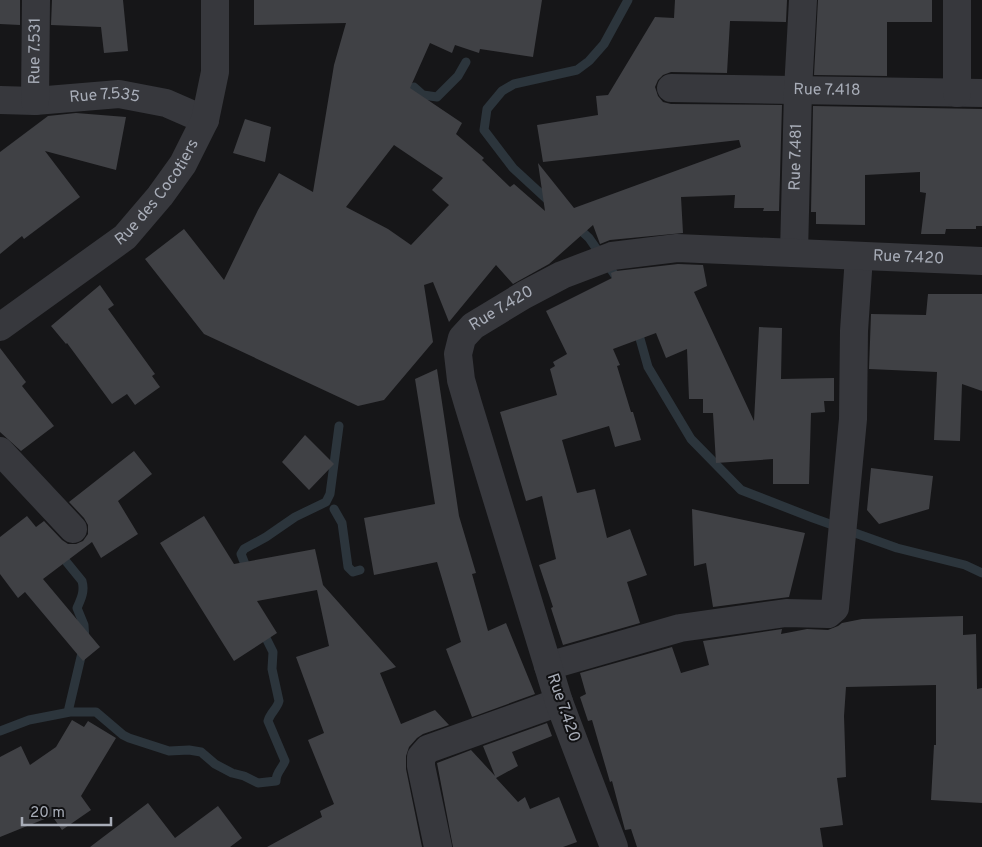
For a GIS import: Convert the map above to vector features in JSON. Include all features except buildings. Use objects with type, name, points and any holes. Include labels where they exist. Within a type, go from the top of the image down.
[{"type":"street","name":"Rue 7.531","points":[[35,101],[36,0]]},
{"type":"street","name":"Rue des Cocotiers","points":[[0,327],[125,237],[160,196],[183,164],[205,120],[215,72],[215,0]]},
{"type":"street","name":"Rue 7.481","points":[[794,253],[798,90],[803,0]]},
{"type":"street","points":[[957,0],[969,93]]},
{"type":"street","name":"Rue 7.418","points":[[671,88],[969,93]]},
{"type":"street","name":"Rue 7.535","points":[[0,100],[35,101],[119,94],[166,103],[205,120]]},
{"type":"street","name":"Rue 7.420","points":[[614,847],[559,702],[468,404],[461,380],[458,354],[462,338],[473,326],[524,295],[555,279],[603,260],[677,248],[982,261]]},
{"type":"street","points":[[548,666],[629,641],[680,628],[786,613],[828,614],[835,608],[853,419],[854,331],[859,256]]},
{"type":"street","points":[[0,450],[73,529]]},
{"type":"street","points":[[438,847],[421,766],[421,758],[428,750],[559,702]]},
{"type":"waterway","points":[[551,203],[513,168],[484,130],[487,109],[502,91],[514,84],[577,70],[589,61],[604,44],[628,0]]},
{"type":"waterway","points":[[414,87],[423,95],[437,97],[458,76],[466,62]]},
{"type":"waterway","points":[[575,225],[589,238],[619,281]]},
{"type":"waterway","points":[[637,328],[648,367],[691,439],[741,490],[897,548],[965,565],[982,573]]},
{"type":"waterway","points":[[248,572],[241,554],[244,549],[266,537],[295,517],[326,502],[330,494],[339,426]]},
{"type":"waterway","points":[[334,509],[342,523],[348,567],[353,572],[360,570]]},
{"type":"waterway","points":[[60,554],[82,581],[83,588],[77,608],[84,625],[85,640],[68,712]]},
{"type":"waterway","points":[[0,731],[29,720],[70,712],[96,712],[129,738],[169,751],[189,750],[201,752],[215,764],[258,783],[276,781],[277,775],[285,761],[268,721],[279,701],[272,669],[273,652],[262,630]]}]
